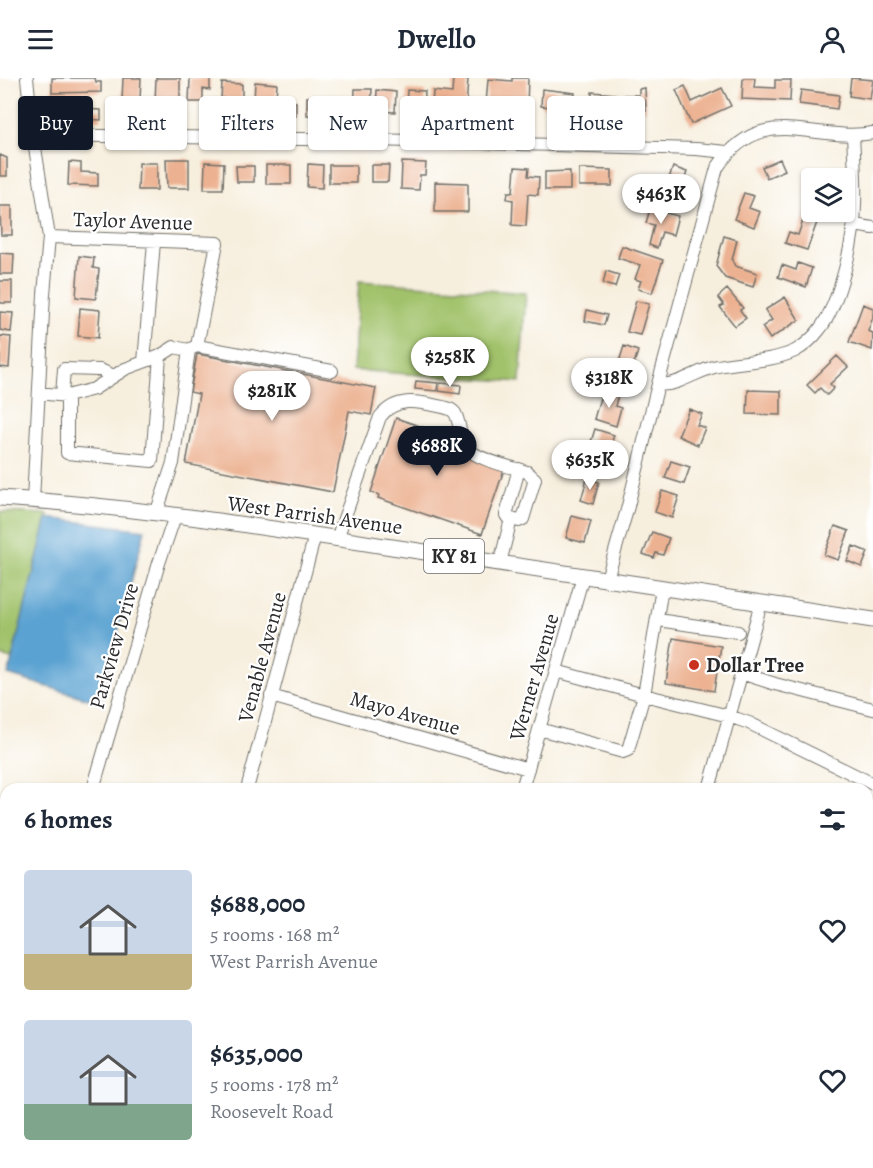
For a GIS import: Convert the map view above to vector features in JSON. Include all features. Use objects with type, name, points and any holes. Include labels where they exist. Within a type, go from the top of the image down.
[{"type":"main road","name":"West Parrish Avenue","points":[[0,498],[175,516],[315,535],[873,620]]},
{"type":"street","points":[[27,78],[29,96]]},
{"type":"street","points":[[607,579],[717,168],[727,153],[745,138],[773,130],[788,129],[853,135],[873,133]]},
{"type":"street","points":[[658,384],[671,384],[715,366],[785,355],[809,341],[819,331],[834,303],[854,225],[853,135]]},
{"type":"street","points":[[93,136],[374,140],[696,149],[727,153]]},
{"type":"street","points":[[33,500],[49,237],[35,150]]},
{"type":"street","points":[[854,225],[873,228]]},
{"type":"street","name":"Taylor Avenue","points":[[49,237],[216,243],[193,348]]},
{"type":"street","points":[[144,362],[154,242]]},
{"type":"street","points":[[39,393],[65,395],[94,389],[125,369],[160,356],[174,347],[193,348],[332,371]]},
{"type":"street","points":[[156,514],[173,463],[193,348]]},
{"type":"street","points":[[114,376],[100,370],[64,369],[67,453],[152,461],[160,356]]},
{"type":"street","points":[[339,539],[340,530],[380,417],[391,406],[402,402],[418,401],[449,409],[455,415],[467,448],[479,456],[519,469],[531,474],[535,479],[523,519],[519,521],[507,517],[506,512],[519,469]]},
{"type":"street","name":"Parkview Drive","points":[[95,783],[175,516]]},
{"type":"street","points":[[500,563],[511,519]]},
{"type":"street","name":"Venable Avenue","points":[[249,783],[315,535]]},
{"type":"street","name":"Werner Avenue","points":[[524,783],[583,576]]},
{"type":"street","points":[[539,729],[623,752],[628,750],[644,695],[662,588]]},
{"type":"street","points":[[711,783],[761,603]]},
{"type":"street","points":[[658,620],[738,632]]},
{"type":"street","points":[[556,671],[729,716],[779,736],[871,783]]},
{"type":"street","points":[[741,673],[873,709]]},
{"type":"street","name":"Mayo Avenue","points":[[272,696],[528,769]]},
{"type":"green space","points":[[359,281],[526,293],[520,382],[353,370]]},
{"type":"green space","points":[[0,512],[48,514],[12,659],[0,656]]},
{"type":"water","points":[[47,518],[145,530],[99,702],[8,675]]},
{"type":"building","points":[[52,78],[95,78],[96,82],[101,82],[101,92],[52,93]]},
{"type":"building","points":[[123,78],[141,78],[140,96],[122,96]]},
{"type":"building","points":[[156,78],[180,78],[180,96],[155,96]]},
{"type":"building","points":[[190,78],[210,78],[210,90],[203,89],[203,96],[199,96],[199,102],[189,102]]},
{"type":"building","points":[[453,78],[468,79],[467,96],[433,96],[433,91],[452,93]]},
{"type":"building","points":[[512,78],[528,78],[527,96],[487,96],[488,79],[512,81]]},
{"type":"building","points":[[743,78],[755,78],[754,87],[775,88],[775,80],[791,80],[790,101],[742,99]]},
{"type":"building","points":[[851,78],[873,80],[870,99],[849,96]]},
{"type":"building","points":[[255,82],[277,84],[276,96],[254,96]]},
{"type":"building","points":[[222,83],[242,84],[242,96],[221,96]]},
{"type":"building","points":[[685,86],[692,102],[722,88],[731,106],[691,124],[676,90]]},
{"type":"building","points":[[645,88],[646,111],[645,96],[624,96],[639,95],[639,89]]},
{"type":"building","points":[[355,89],[372,89],[372,96],[355,96]]},
{"type":"building","points":[[542,89],[575,93],[575,96],[547,96],[547,107],[541,106]]},
{"type":"building","points":[[377,90],[396,92],[395,112],[388,112],[388,96],[377,96]]},
{"type":"building","points":[[407,90],[425,91],[425,96],[407,96]]},
{"type":"building","points":[[801,90],[839,95],[837,109],[799,104]]},
{"type":"building","points":[[592,92],[615,94],[615,96],[592,96]]},
{"type":"building","points":[[93,110],[101,110],[101,120],[93,120]]},
{"type":"building","points":[[0,155],[7,158],[7,176],[0,176]]},
{"type":"building","points":[[166,159],[189,159],[189,188],[167,188]]},
{"type":"building","points":[[780,159],[785,170],[767,178],[762,167]]},
{"type":"building","points":[[69,162],[81,163],[81,172],[98,173],[98,186],[68,185]]},
{"type":"building","points":[[205,162],[224,163],[223,189],[204,189]]},
{"type":"building","points":[[402,162],[426,163],[425,175],[420,175],[419,190],[401,189]]},
{"type":"building","points":[[139,163],[157,163],[157,190],[138,190]]},
{"type":"building","points":[[308,164],[323,165],[322,188],[307,187]]},
{"type":"building","points":[[266,165],[291,165],[291,184],[266,184]]},
{"type":"building","points":[[329,165],[356,165],[356,183],[329,183]]},
{"type":"building","points":[[371,165],[389,165],[388,182],[371,182]]},
{"type":"building","points":[[236,166],[254,166],[254,182],[237,182]]},
{"type":"building","points":[[515,167],[529,168],[528,176],[539,177],[538,195],[528,194],[526,226],[512,225],[513,200],[507,199],[508,192],[513,192]]},
{"type":"building","points":[[673,167],[687,172],[675,206],[661,201]]},
{"type":"building","points":[[579,169],[612,170],[612,186],[579,186]]},
{"type":"building","points":[[570,171],[570,190],[545,190],[545,172]]},
{"type":"building","points":[[435,182],[468,183],[468,212],[435,212]]},
{"type":"building","points":[[744,193],[754,196],[749,208],[760,212],[754,227],[734,219]]},
{"type":"building","points":[[0,206],[12,206],[12,235],[1,235]]},
{"type":"building","points":[[650,209],[678,216],[673,235],[662,232],[657,248],[649,245],[654,225],[646,223]]},
{"type":"building","points":[[803,222],[817,222],[807,250],[785,243],[789,232],[798,235]]},
{"type":"building","points":[[724,236],[737,240],[732,260],[735,266],[757,273],[753,287],[725,278],[716,266]]},
{"type":"building","points":[[622,246],[663,260],[652,293],[638,289],[641,281],[635,279],[640,265],[618,258]]},
{"type":"building","points":[[0,253],[14,254],[13,274],[0,274]]},
{"type":"building","points":[[79,256],[94,258],[93,268],[99,269],[96,299],[76,297]]},
{"type":"building","points":[[798,263],[812,268],[806,287],[778,277],[782,265],[796,270]]},
{"type":"building","points":[[606,271],[619,275],[615,287],[603,284]]},
{"type":"building","points":[[0,281],[12,281],[12,303],[0,303]]},
{"type":"building","points":[[727,289],[743,308],[740,310],[746,318],[735,326],[720,307],[724,305],[718,297]]},
{"type":"building","points":[[785,297],[799,320],[770,339],[762,327],[772,320],[765,310]]},
{"type":"building","points":[[636,301],[649,304],[640,335],[627,332]]},
{"type":"building","points":[[863,304],[873,308],[873,317],[868,331],[873,333],[872,350],[849,342]]},
{"type":"building","points":[[80,308],[100,310],[98,338],[78,336]]},
{"type":"building","points":[[587,310],[607,315],[604,325],[585,321]]},
{"type":"building","points":[[0,312],[13,313],[11,332],[0,330]]},
{"type":"building","points":[[0,336],[11,337],[9,368],[0,367]]},
{"type":"building","points":[[624,346],[638,351],[629,380],[615,375]]},
{"type":"building","points":[[197,354],[376,388],[371,415],[349,411],[333,492],[186,464],[199,394],[190,392]]},
{"type":"building","points":[[837,356],[848,367],[830,384],[834,388],[827,395],[820,388],[815,393],[807,385]]},
{"type":"building","points":[[416,381],[438,383],[437,391],[415,389]]},
{"type":"building","points":[[440,383],[461,385],[460,394],[439,391]]},
{"type":"building","points":[[610,389],[619,391],[615,406],[621,408],[616,426],[594,419],[600,398],[606,400]]},
{"type":"building","points":[[748,390],[781,391],[781,415],[747,414]]},
{"type":"building","points":[[689,409],[702,414],[697,425],[705,428],[698,445],[678,436]]},
{"type":"building","points":[[396,418],[431,430],[428,436],[437,439],[440,429],[459,435],[453,454],[460,456],[461,452],[505,467],[482,534],[378,498],[379,495],[371,492]]},
{"type":"building","points":[[595,429],[614,435],[603,470],[584,464]]},
{"type":"building","points":[[671,461],[690,467],[684,484],[665,478]]},
{"type":"building","points":[[587,479],[599,482],[593,504],[581,500]]},
{"type":"building","points":[[662,491],[679,496],[672,518],[655,512]]},
{"type":"building","points":[[572,516],[591,521],[585,543],[566,538]]},
{"type":"building","points":[[835,526],[849,531],[838,560],[824,555]]},
{"type":"building","points":[[652,532],[669,538],[663,555],[656,553],[654,558],[643,554]]},
{"type":"building","points":[[853,546],[868,552],[862,567],[847,561]]},
{"type":"building","name":"Dollar Tree","points":[[673,638],[721,646],[714,691],[666,683]]},
{"type":"place","name":"Dollar Tree","points":[[694,665]]}]
